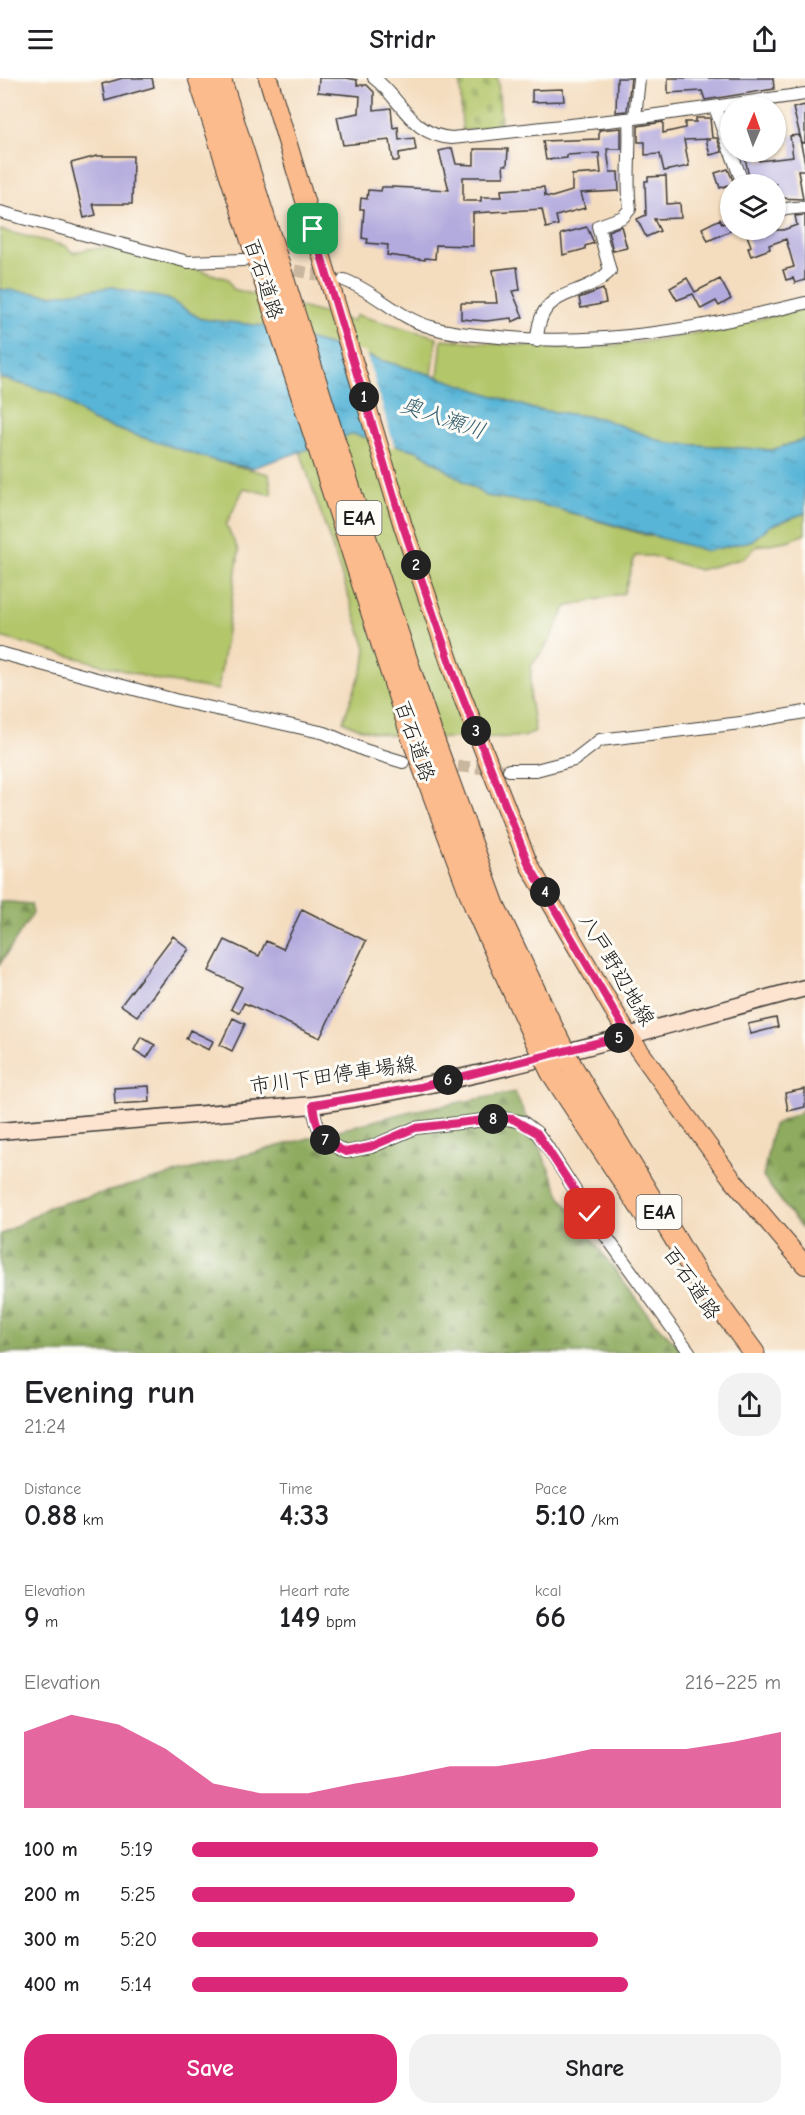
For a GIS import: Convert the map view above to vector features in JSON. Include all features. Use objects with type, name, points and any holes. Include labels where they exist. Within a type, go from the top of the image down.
[{"type":"highway","name":"百石道路","points":[[199,78],[269,296],[422,737],[494,905],[553,1029],[562,1070],[687,1280],[742,1353]]},
{"type":"highway","name":"百石道路","points":[[220,78],[291,296],[359,518],[422,737],[476,909],[533,1035],[562,1070],[698,1277],[754,1353]]},
{"type":"main road","name":"八戸野辺地線","points":[[268,78],[403,526],[480,742],[529,865],[628,1035],[732,1179],[805,1265]]},
{"type":"main road","name":"市川下田停車場線","points":[[0,1131],[313,1105],[420,1087],[805,988]]},
{"type":"street","points":[[374,78],[420,129],[437,137],[452,138],[632,118],[805,94]]},
{"type":"street","points":[[537,341],[538,322],[544,308],[610,271],[598,226],[623,217],[630,209],[626,185],[632,118],[639,78]]},
{"type":"street","points":[[716,107],[720,119]]},
{"type":"street","points":[[786,209],[805,207]]},
{"type":"street","points":[[0,212],[188,262],[243,260]]},
{"type":"street","points":[[344,280],[364,287],[380,302],[430,327],[537,341],[590,341],[686,330],[805,303]]},
{"type":"street","points":[[0,653],[175,700],[325,734],[364,750],[403,762]]},
{"type":"street","points":[[509,770],[536,770],[574,760],[600,740],[749,723],[805,712]]},
{"type":"street","points":[[313,1105],[316,1124],[324,1139],[346,1152],[370,1147],[415,1128],[501,1118],[527,1125],[546,1145],[616,1252],[690,1353]]},
{"type":"green space","points":[[460,78],[498,78],[501,126],[462,131]]},
{"type":"green space","points":[[0,230],[66,246],[73,253],[108,248],[172,261],[228,279],[233,289],[352,321],[357,315],[437,337],[432,375],[263,326],[201,319],[168,299],[51,295],[0,289]]},
{"type":"green space","points":[[805,308],[805,439],[772,450],[667,443],[600,418],[533,409],[438,377],[442,339],[552,347],[616,345],[698,333]]},
{"type":"green space","points":[[0,378],[57,394],[92,421],[216,461],[269,474],[272,495],[244,488],[226,525],[239,551],[218,690],[158,680],[0,637]]},
{"type":"green space","points":[[353,434],[418,451],[486,496],[540,504],[649,536],[751,541],[770,526],[805,513],[805,534],[791,540],[757,546],[744,558],[700,570],[652,556],[635,556],[624,593],[566,607],[549,642],[531,666],[530,699],[535,731],[524,737],[430,738],[381,734],[360,729],[343,721],[364,665],[366,648],[300,451]]},
{"type":"green space","points":[[0,901],[31,904],[33,913],[0,964]]},
{"type":"green space","points":[[515,1092],[562,1199],[654,1322],[686,1353],[0,1353],[0,1235],[49,1207],[407,1112]]},
{"type":"green space","points":[[805,1110],[805,1233],[763,1177],[773,1125]]},
{"type":"water","name":"奥入瀬川","points":[[112,287],[168,299],[201,319],[263,326],[435,376],[533,409],[600,418],[667,443],[772,450],[805,439],[805,513],[770,526],[751,541],[707,551],[540,504],[486,496],[418,451],[353,434],[252,468],[216,461],[92,421],[57,394],[0,378],[0,289],[51,295]]},
{"type":"pier","points":[[339,345],[366,353],[395,448],[369,441]]},
{"type":"building","points":[[123,78],[152,78],[154,87],[105,101],[102,84]]},
{"type":"building","points":[[319,78],[346,78],[357,80],[357,85],[367,85],[374,92],[374,110],[391,108],[393,128],[398,127],[399,140],[414,138],[416,150],[399,153],[399,161],[393,161],[390,140],[343,145],[337,117],[359,113],[360,96],[318,92]]},
{"type":"building","points":[[617,78],[631,78],[627,111],[616,112]]},
{"type":"building","points":[[668,78],[773,78],[774,89],[705,100],[702,91],[668,93]]},
{"type":"building","points":[[563,89],[564,101],[532,102],[532,90]]},
{"type":"building","points":[[805,105],[805,143],[802,143],[793,108]]},
{"type":"building","points":[[696,118],[710,118],[712,138],[717,138],[720,152],[710,155],[706,139],[684,140],[689,166],[664,171],[660,154],[645,155],[645,142],[638,142],[638,126],[663,122],[663,133],[685,128],[685,122],[696,122]]},
{"type":"building","points":[[621,128],[621,149],[607,149],[610,172],[618,172],[619,191],[581,193],[585,208],[556,216],[558,225],[546,228],[542,209],[473,213],[473,246],[436,245],[435,259],[425,258],[425,260],[387,255],[388,245],[367,243],[368,239],[362,238],[364,209],[360,209],[361,198],[367,199],[368,190],[381,191],[382,187],[392,187],[449,190],[439,151],[452,148],[456,164],[474,165],[474,149],[508,149],[507,165],[503,165],[504,177],[463,177],[463,201],[481,201],[481,197],[502,197],[501,190],[544,187],[545,196],[552,197],[572,191],[572,175],[601,173],[599,153],[567,155],[567,158],[546,160],[543,141],[599,139],[599,130]]},
{"type":"building","points":[[799,135],[805,163],[805,170],[798,170],[803,199],[786,198],[786,174],[748,174],[746,162],[786,162],[786,158],[793,157],[790,136]]},
{"type":"building","points":[[97,156],[133,156],[132,204],[93,204],[96,215],[84,218],[71,163]]},
{"type":"building","points":[[728,169],[730,174],[720,174],[720,188],[715,173]]},
{"type":"building","points":[[666,176],[667,204],[680,203],[681,218],[654,219],[660,231],[646,237],[637,219],[646,215],[645,181],[648,181],[648,177]]},
{"type":"building","points":[[805,215],[805,280],[795,283],[793,278],[786,280],[783,270],[794,267],[786,239],[786,229],[797,225],[795,216]]},
{"type":"building","points":[[720,219],[720,236],[708,241],[702,228]]},
{"type":"building","points":[[621,226],[627,248],[613,251],[608,231]]},
{"type":"building","points":[[587,227],[594,243],[585,246],[585,249],[563,255],[561,234]]},
{"type":"building","points":[[749,240],[783,240],[769,245],[770,249],[751,256],[748,248],[751,246]]},
{"type":"building","points":[[517,267],[520,290],[512,291],[523,317],[512,322],[511,318],[486,321],[461,319],[461,303],[497,303],[493,270]]},
{"type":"building","points":[[687,278],[695,292],[720,279],[731,299],[719,306],[716,301],[701,309],[693,294],[677,300],[670,288]]},
{"type":"building","points":[[603,289],[606,303],[581,308],[579,298]]},
{"type":"building","points":[[302,909],[366,941],[320,1038],[244,1003],[239,1013],[231,1009],[242,987],[209,971],[225,940],[259,956],[266,941],[283,949]]},
{"type":"building","points":[[173,936],[189,949],[137,1016],[121,1005]]},
{"type":"building","points":[[233,1018],[245,1024],[232,1051],[220,1045]]},
{"type":"building","points":[[776,1018],[778,1027],[751,1034],[748,1024]]},
{"type":"building","points":[[190,1030],[213,1041],[209,1050],[186,1039]]},
{"type":"building","points":[[141,1037],[155,1045],[147,1058],[134,1050]]},
{"type":"building","points":[[149,1086],[150,1102],[115,1104],[114,1088]]},
{"type":"building","points":[[805,1089],[805,1107],[788,1111],[785,1093]]},
{"type":"tunnel","points":[[277,267],[334,278]]},
{"type":"tunnel","points":[[440,765],[509,770]]},
{"type":"route","points":[[313,229],[403,526],[457,683],[529,865],[628,1035],[420,1087],[313,1105],[316,1124],[324,1139],[333,1147],[346,1152],[370,1147],[415,1128],[501,1118],[523,1122],[537,1133],[546,1145],[590,1214]]}]
